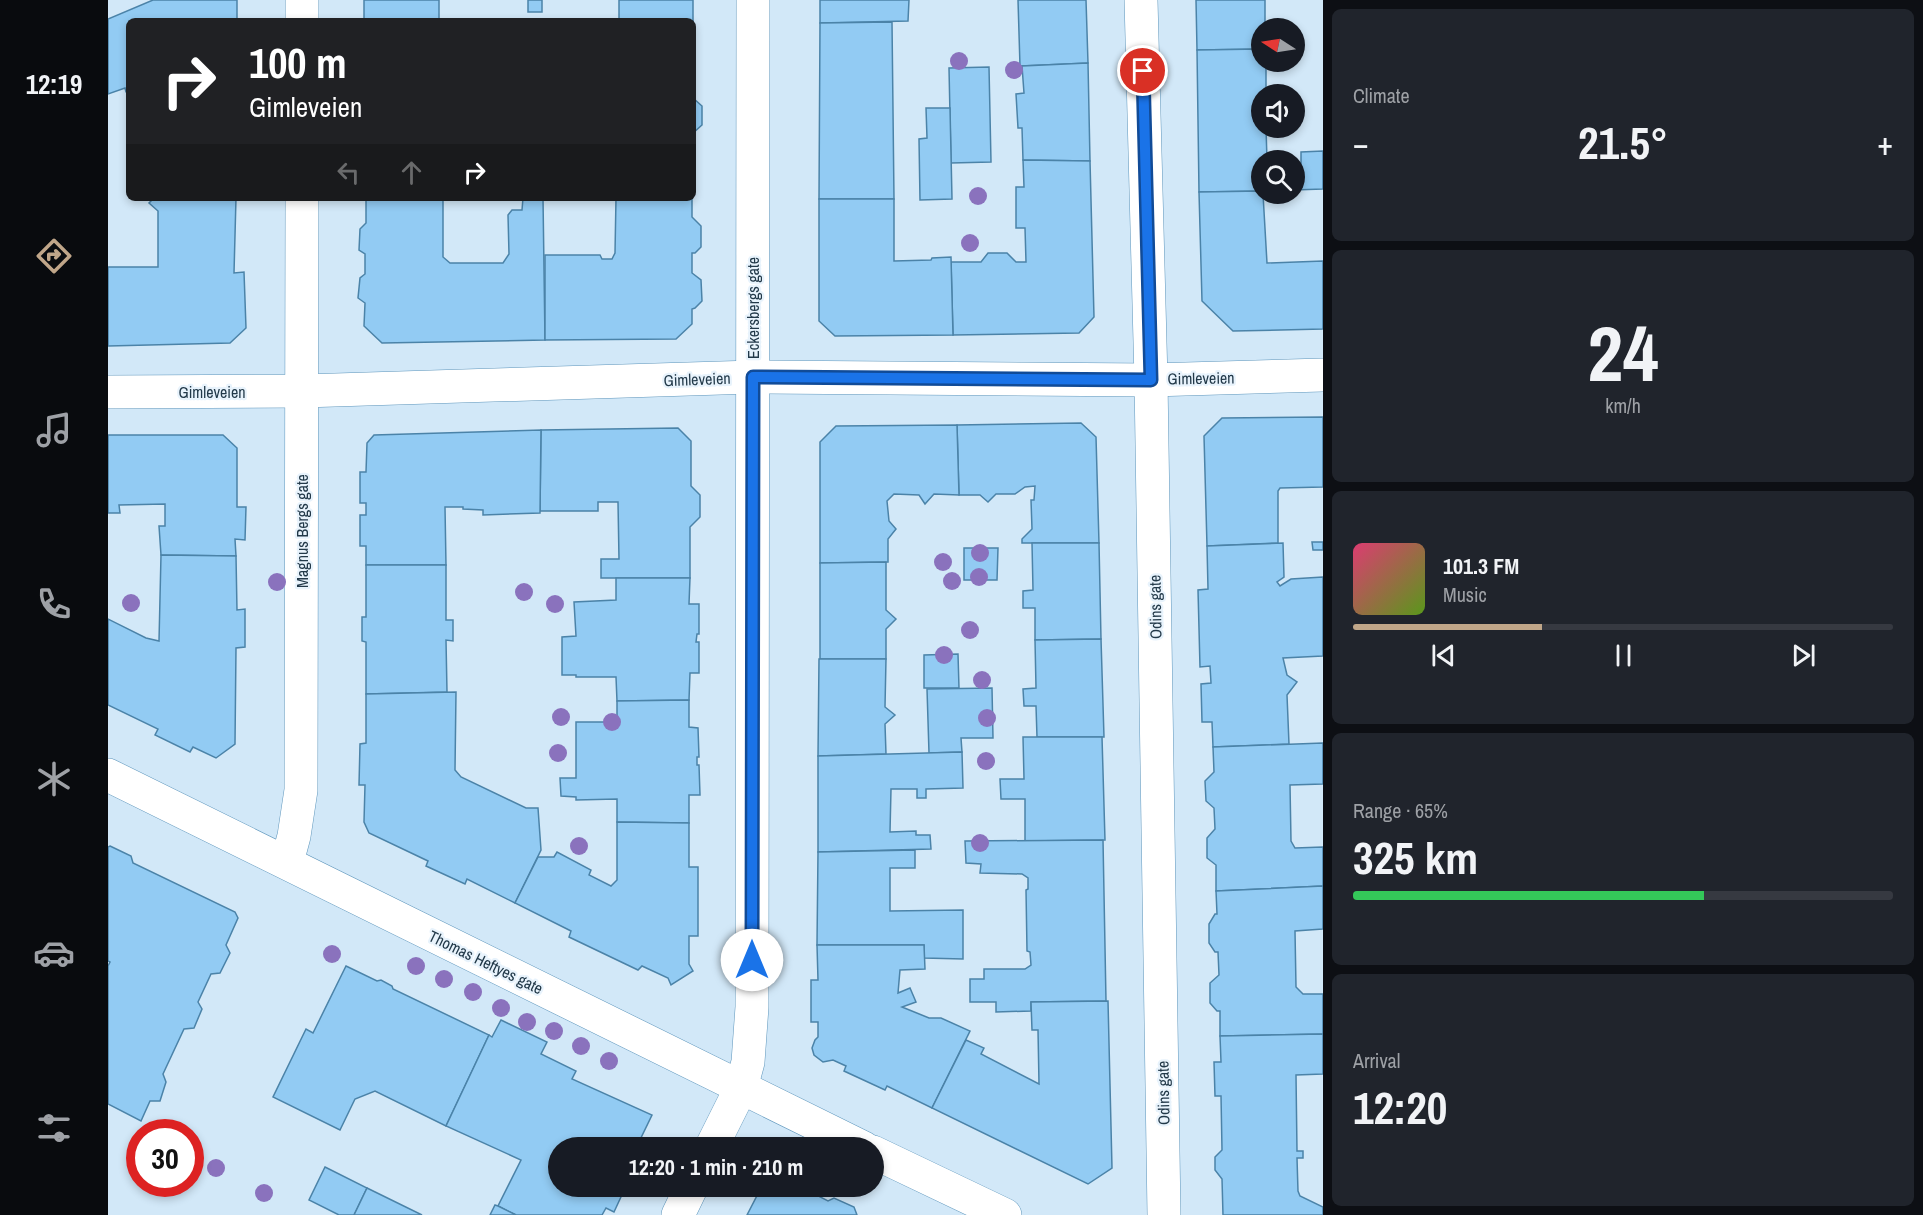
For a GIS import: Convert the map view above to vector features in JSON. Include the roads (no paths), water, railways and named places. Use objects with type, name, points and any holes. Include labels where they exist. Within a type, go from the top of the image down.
[{"type":"street","points":[[302,0],[302,18]]},
{"type":"street","name":"Eckersbergs gate","points":[[716,1137],[741,1088],[748,1062],[752,1007],[753,0]]},
{"type":"street","name":"Odins gate","points":[[1141,0],[1151,380],[1164,1215]]},
{"type":"street","name":"Magnus Bergs gate","points":[[286,862],[294,836],[300,790],[302,201]]},
{"type":"street","name":"Gimleveien","points":[[108,392],[303,392],[753,377],[1151,380],[1323,375]]},
{"type":"street","name":"Thomas Heftyes gate","points":[[108,776],[841,1137]]},
{"type":"street","points":[[884,1157],[1005,1215]]},
{"type":"street","points":[[678,1215],[687,1197]]}]
